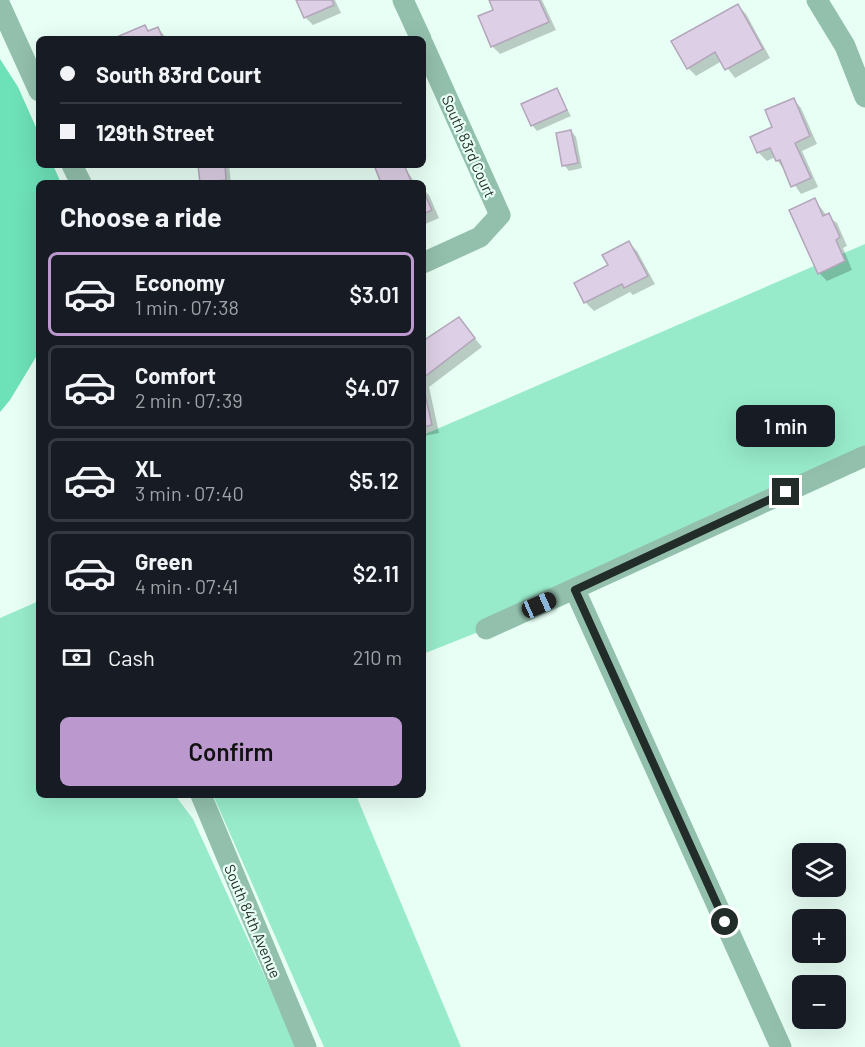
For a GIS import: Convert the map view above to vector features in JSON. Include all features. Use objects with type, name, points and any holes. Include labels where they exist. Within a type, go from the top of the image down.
[{"type":"street","points":[[403,0],[420,36]]},
{"type":"street","points":[[817,0],[845,46],[865,97]]},
{"type":"street","points":[[0,5],[36,84]]},
{"type":"street","name":"South 83rd Court","points":[[426,51],[500,215],[480,237],[426,262]]},
{"type":"street","points":[[486,629],[865,456]]},
{"type":"street","points":[[575,590],[781,1047]]},
{"type":"street","name":"South 84th Avenue","points":[[202,798],[306,1047]]},
{"type":"shaded area","points":[[0,59],[18,87],[36,127],[36,168],[54,168],[60,180],[36,180],[36,357],[0,412]]},
{"type":"shaded area","points":[[865,244],[865,455],[486,629],[426,653],[426,434]]},
{"type":"shaded area","points":[[36,602],[36,798],[177,798],[193,819],[297,1047],[0,1047],[0,618]]},
{"type":"shaded area","points":[[214,798],[357,798],[461,1047],[324,1047]]},
{"type":"building","points":[[296,0],[332,0],[334,5],[304,18]]},
{"type":"building","points":[[489,0],[539,0],[549,22],[491,47],[478,16],[493,10]]},
{"type":"building","points":[[738,4],[763,49],[725,70],[715,52],[687,69],[671,41]]},
{"type":"building","points":[[145,25],[148,31],[158,27],[162,36],[119,36]]},
{"type":"building","points":[[557,88],[567,110],[531,126],[521,104]]},
{"type":"building","points":[[794,98],[810,136],[795,143],[811,178],[791,187],[780,160],[776,161],[770,148],[757,153],[750,137],[772,127],[765,110]]},
{"type":"building","points":[[571,130],[578,163],[562,166],[556,133]]},
{"type":"building","points":[[198,168],[225,168],[226,180],[200,180]]},
{"type":"building","points":[[375,168],[405,168],[411,180],[380,180]]},
{"type":"building","points":[[426,197],[432,210],[426,213]]},
{"type":"building","points":[[815,198],[823,216],[829,213],[840,237],[836,240],[845,261],[818,274],[789,210]]},
{"type":"building","points":[[629,241],[648,276],[624,288],[622,284],[584,303],[574,283],[608,265],[602,255]]},
{"type":"building","points":[[459,317],[475,338],[426,376],[426,339]]},
{"type":"building","points":[[426,398],[432,425],[426,426]]},
{"type":"route","points":[[725,922],[575,590],[786,492]]}]
